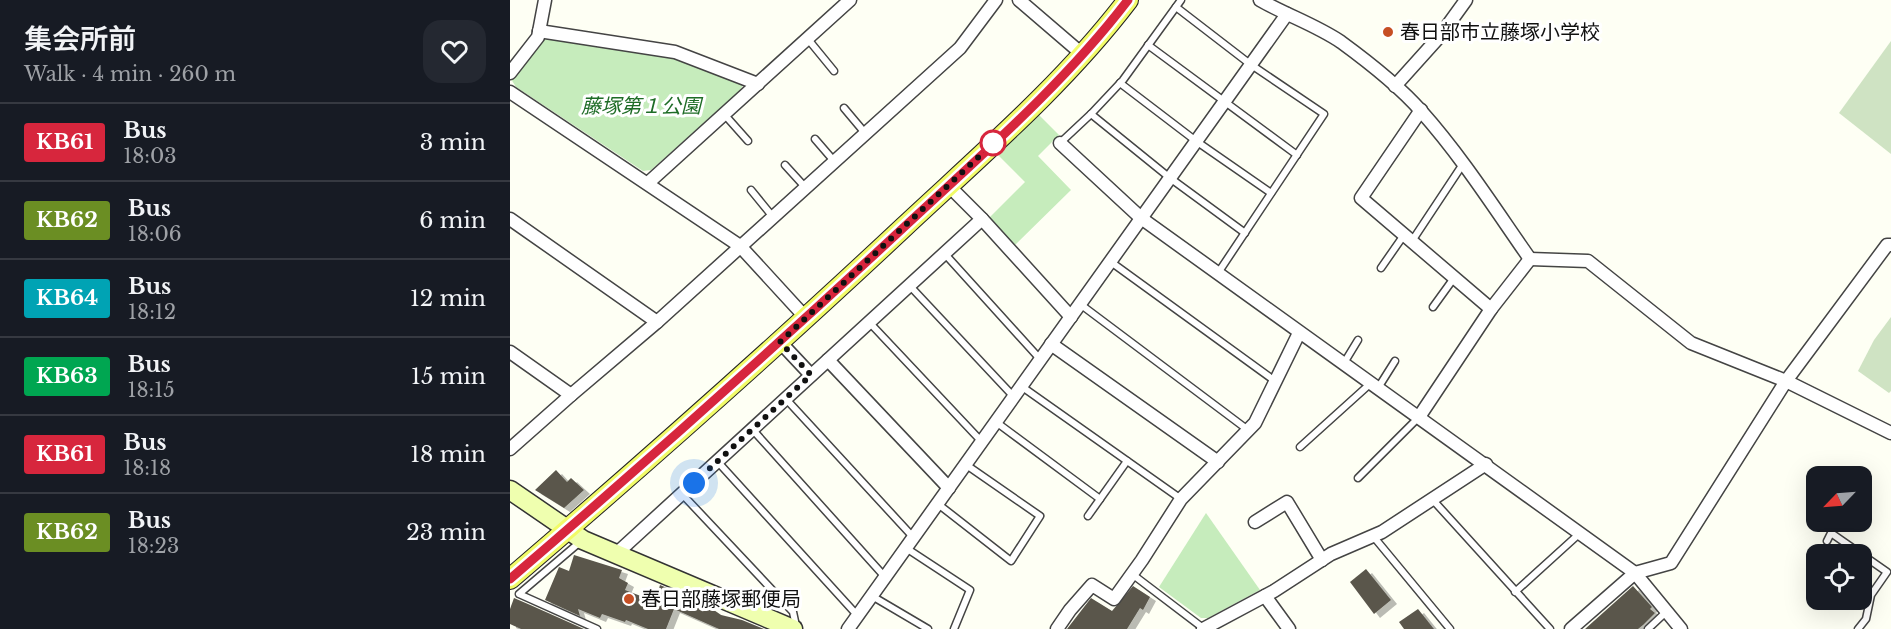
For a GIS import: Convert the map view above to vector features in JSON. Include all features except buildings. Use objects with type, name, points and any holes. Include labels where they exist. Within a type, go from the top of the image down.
[{"type":"main road","points":[[510,579],[575,535],[949,186],[1048,91],[1128,0]]},
{"type":"street","points":[[510,73],[538,37],[545,0]]},
{"type":"street","points":[[510,449],[657,322],[960,48],[996,0]]},
{"type":"street","points":[[1019,0],[1082,54]]},
{"type":"street","points":[[1260,0],[1341,42],[1395,86],[1420,110],[1463,164],[1530,259]]},
{"type":"street","points":[[1395,86],[1440,36],[1466,0]]},
{"type":"street","points":[[648,183],[846,1]]},
{"type":"street","points":[[848,629],[1287,14]]},
{"type":"street","points":[[539,31],[675,52],[758,84]]},
{"type":"street","points":[[510,92],[740,246],[806,318]]},
{"type":"street","points":[[1420,110],[1361,198],[1491,309]]},
{"type":"street","points":[[1060,143],[1141,218],[1635,573],[1681,629]]},
{"type":"street","points":[[949,186],[1071,317]]},
{"type":"street","points":[[510,219],[657,322]]},
{"type":"street","points":[[616,554],[982,219]]},
{"type":"street","points":[[1571,629],[1635,573],[1671,563],[1786,381],[1883,250],[1887,245],[1891,245]]},
{"type":"street","points":[[1419,417],[1491,309],[1530,259]]},
{"type":"street","points":[[1530,259],[1588,261],[1691,343],[1786,381],[1891,433]]},
{"type":"street","points":[[1057,629],[1092,585],[1114,599],[1181,499],[1255,423],[1299,333]]},
{"type":"street","points":[[780,342],[811,375]]},
{"type":"street","points":[[1051,344],[1218,462]]},
{"type":"street","points":[[510,352],[571,395]]},
{"type":"street","points":[[828,360],[948,488]]},
{"type":"street","points":[[1203,629],[1264,596],[1322,560],[1372,536],[1486,464]]},
{"type":"street","points":[[510,490],[575,535],[795,629]]},
{"type":"street","points":[[1255,522],[1287,502],[1322,560]]},
{"type":"street","points":[[1264,596],[1289,629]]},
{"type":"lane","points":[[1060,143],[1120,83],[1181,0]]},
{"type":"lane","points":[[1176,8],[1250,64],[1324,114],[1218,274]]},
{"type":"lane","points":[[807,39],[834,71]]},
{"type":"lane","points":[[1148,45],[1297,155]]},
{"type":"lane","points":[[1120,83],[1196,141],[1271,193]]},
{"type":"lane","points":[[844,108],[865,133]]},
{"type":"lane","points":[[724,114],[748,141]]},
{"type":"lane","points":[[1091,114],[1170,178],[1245,233]]},
{"type":"lane","points":[[815,139],[834,161]]},
{"type":"lane","points":[[1381,268],[1408,238],[1463,164]]},
{"type":"lane","points":[[785,165],[805,187]]},
{"type":"lane","points":[[751,190],[773,217]]},
{"type":"lane","points":[[944,254],[1041,359]]},
{"type":"lane","points":[[1110,261],[1275,381]]},
{"type":"lane","points":[[1433,307],[1455,278]]},
{"type":"lane","points":[[909,285],[1014,397]]},
{"type":"lane","points":[[1080,304],[1248,430]]},
{"type":"lane","points":[[869,322],[982,442]]},
{"type":"lane","points":[[1343,363],[1358,340]]},
{"type":"lane","points":[[1300,447],[1374,385],[1395,361]]},
{"type":"lane","points":[[1022,386],[1181,499]]},
{"type":"lane","points":[[786,399],[914,537]]},
{"type":"lane","points":[[1358,478],[1419,417]]},
{"type":"lane","points":[[996,422],[1100,499]]},
{"type":"lane","points":[[752,429],[885,577]]},
{"type":"lane","points":[[717,461],[857,615]]},
{"type":"lane","points":[[1088,516],[1127,461]]},
{"type":"lane","points":[[937,504],[1011,561],[1040,516],[965,464]]},
{"type":"lane","points":[[682,494],[793,612],[795,629]]},
{"type":"lane","points":[[1432,499],[1550,629]]},
{"type":"lane","points":[[1827,541],[1831,533],[1887,572],[1871,595],[1866,619],[1858,629]]},
{"type":"lane","points":[[1515,592],[1579,534]]},
{"type":"lane","points":[[575,535],[519,594],[597,629]]},
{"type":"lane","points":[[1372,536],[1450,629]]},
{"type":"lane","points":[[906,548],[970,590],[954,629]]},
{"type":"lane","points":[[1132,574],[1203,629]]},
{"type":"lane","points":[[872,595],[928,629]]},
{"type":"lane","points":[[1648,629],[1666,612]]},
{"type":"green space","name":"藤塚第１公園","points":[[548,38],[677,59],[744,83],[740,91],[651,170],[643,171],[516,87],[511,79],[540,42]]},
{"type":"green space","points":[[1891,41],[1891,154],[1839,113]]},
{"type":"green space","points":[[1038,114],[1059,135],[1038,156],[1071,190],[1015,245],[989,218],[1025,182],[997,154]]},
{"type":"green space","points":[[1891,317],[1891,391],[1889,393],[1858,371],[1874,340]]},
{"type":"green space","points":[[1206,513],[1260,590],[1208,618],[1201,618],[1159,587]]},
{"type":"bus line","name":"KB61","points":[[510,579],[752,368],[949,186],[1048,91],[1128,0]]},
{"type":"place","name":"春日部市立藤塚小学校","points":[[1388,32]]},
{"type":"place","name":"春日部藤塚郵便局","points":[[629,599]]},
{"type":"route","points":[[694,483],[811,375],[780,342],[999,138],[993,143]]}]
